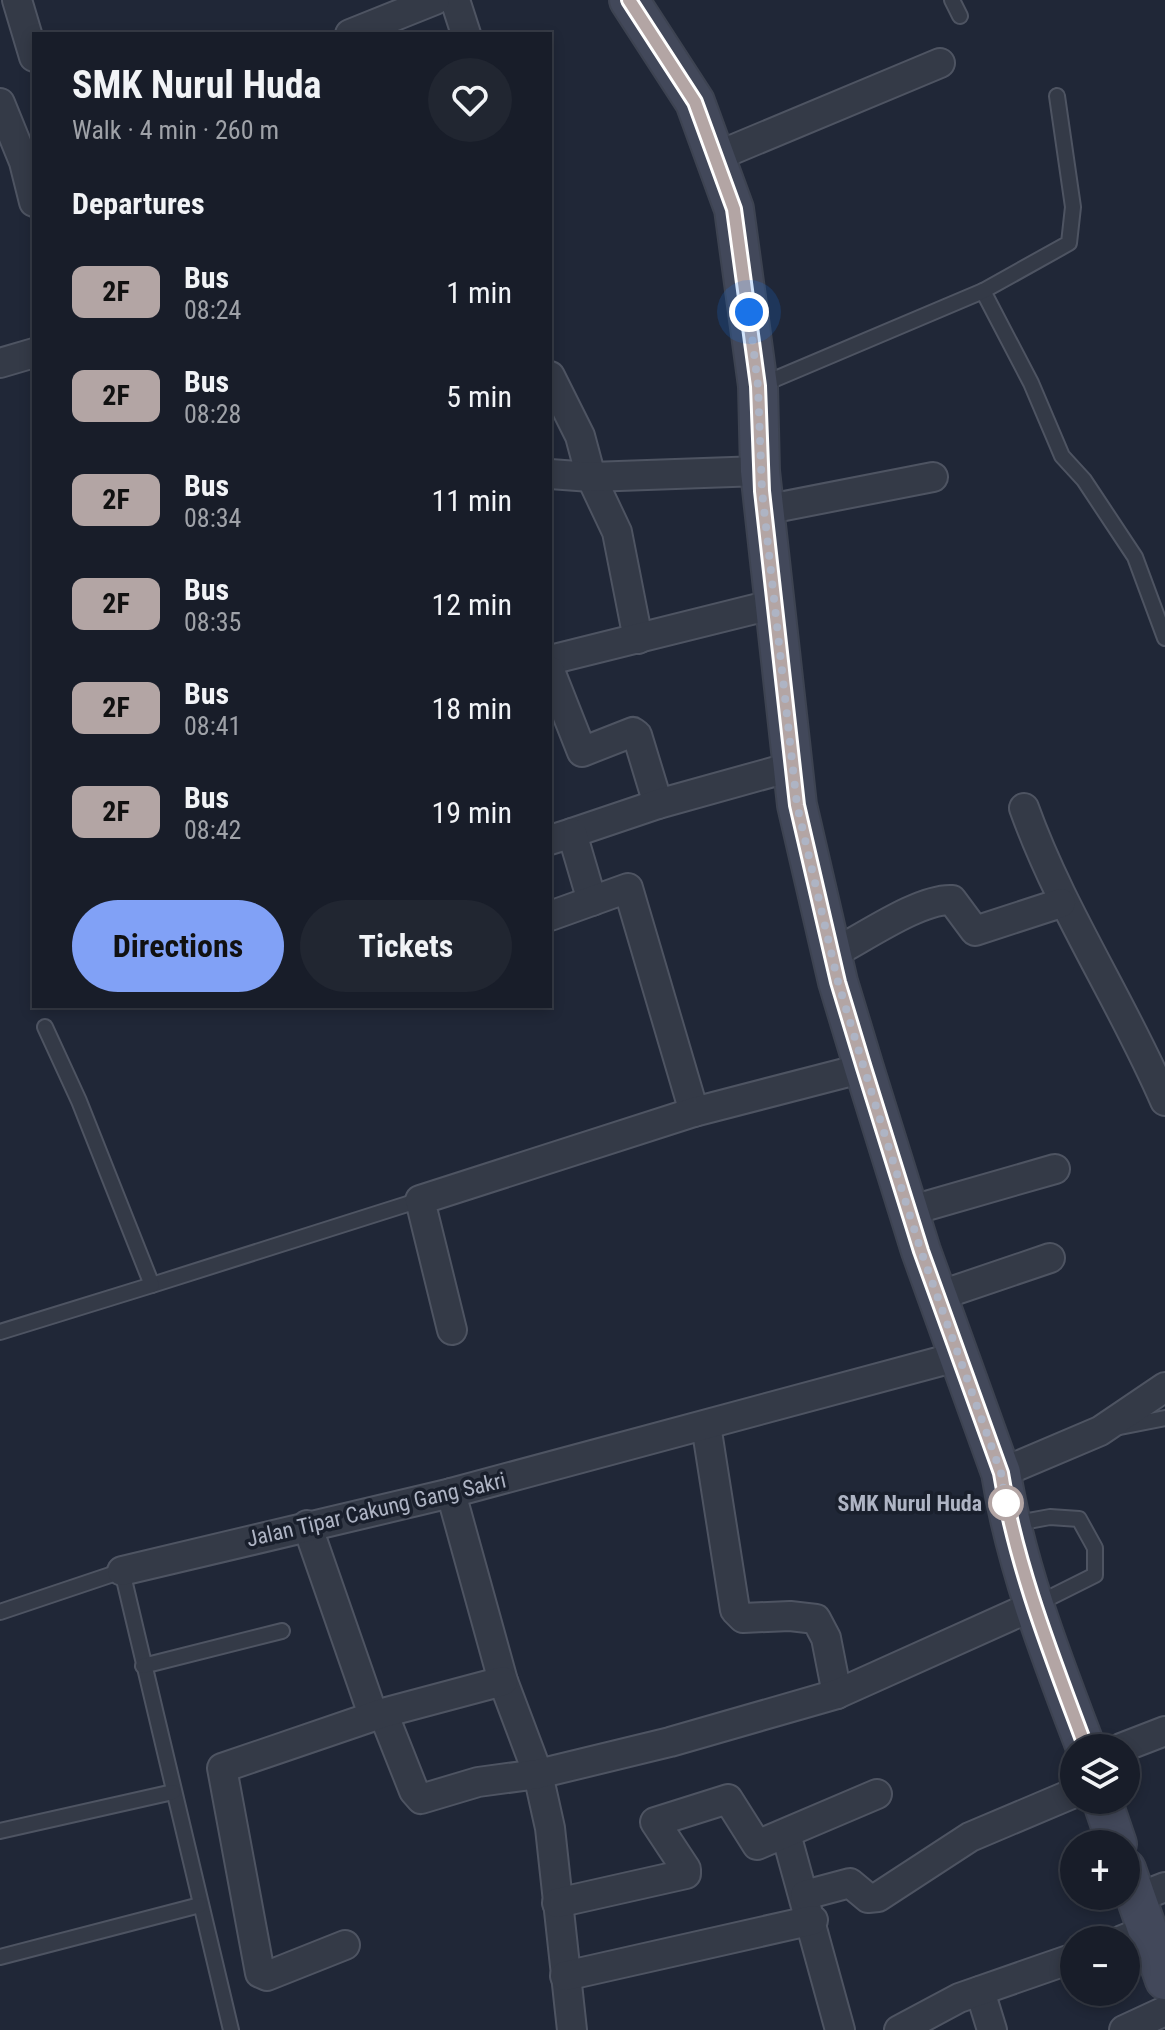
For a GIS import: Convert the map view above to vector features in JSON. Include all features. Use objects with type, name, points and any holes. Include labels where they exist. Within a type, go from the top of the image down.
[{"type":"street","points":[[17,0],[32,50]]},
{"type":"street","points":[[355,32],[435,0]]},
{"type":"street","points":[[455,0],[465,32]]},
{"type":"street","points":[[635,2],[695,102],[734,209],[758,386],[760,471],[791,767],[832,954],[909,1211],[1001,1473],[1035,1605],[1081,1734]]},
{"type":"street","points":[[715,157],[940,63]]},
{"type":"street","points":[[0,103],[32,197]]},
{"type":"street","points":[[0,363],[32,354]]},
{"type":"street","points":[[552,380],[580,436],[591,477],[617,532],[638,639]]},
{"type":"street","points":[[552,474],[591,477],[760,471]]},
{"type":"street","points":[[764,510],[933,477]]},
{"type":"street","points":[[552,657],[638,639],[775,604]]},
{"type":"street","points":[[552,660],[582,752],[633,732],[637,735],[658,804]]},
{"type":"street","points":[[592,901],[561,837],[658,804],[791,767]]},
{"type":"street","points":[[1024,808],[1061,903],[1141,1047],[1165,1101]]},
{"type":"street","points":[[552,915],[628,888],[694,1112]]},
{"type":"street","points":[[832,954],[923,906],[944,900],[952,900],[975,931],[1061,903]]},
{"type":"street","points":[[452,1330],[420,1200],[694,1112],[864,1068]]},
{"type":"street","points":[[909,1211],[1055,1169]]},
{"type":"street","points":[[938,1296],[1050,1258]]},
{"type":"street","name":"Jalan Tipar Cakung Gang Sakri","points":[[122,1571],[451,1493],[960,1356]]},
{"type":"street","points":[[1001,1473],[1100,1431],[1165,1387]]},
{"type":"street","points":[[706,1425],[735,1610],[743,1618],[790,1616],[816,1619],[826,1638],[837,1694]]},
{"type":"street","points":[[451,1493],[503,1681],[538,1774],[550,1828],[572,2030]]},
{"type":"street","points":[[307,1525],[372,1712],[383,1713]]},
{"type":"street","points":[[383,1713],[414,1791],[421,1799],[478,1782],[538,1774],[670,1742],[837,1694],[1035,1605]]},
{"type":"street","points":[[345,1945],[267,1976],[260,1973],[220,1774],[225,1765],[383,1713],[503,1681]]},
{"type":"street","points":[[1140,1741],[1165,1731]]},
{"type":"street","points":[[557,1903],[686,1874],[686,1869],[655,1822],[726,1799],[756,1844],[877,1794]]},
{"type":"street","points":[[565,1976],[809,1908],[850,1883],[868,1898],[878,1897],[970,1837],[1060,1799]]},
{"type":"street","points":[[786,1834],[809,1908],[840,2030]]},
{"type":"street","points":[[1140,1908],[1165,1980]]},
{"type":"street","points":[[899,2030],[980,1991],[1060,1963]]},
{"type":"street","points":[[980,1991],[992,2030]]},
{"type":"street","points":[[1124,2030],[1165,2011]]},
{"type":"lane","points":[[952,0],[960,16]]},
{"type":"lane","points":[[758,386],[983,291],[1069,243],[1073,207],[1057,96]]},
{"type":"lane","points":[[983,291],[1031,383],[1062,456],[1084,480],[1135,557],[1165,638]]},
{"type":"lane","points":[[45,1027],[79,1101],[152,1285]]},
{"type":"lane","points":[[0,1332],[420,1200]]},
{"type":"lane","points":[[1100,1431],[1165,1418]]},
{"type":"lane","points":[[1012,1524],[1050,1517],[1079,1519],[1095,1548],[1095,1575],[1035,1605]]},
{"type":"lane","points":[[0,1612],[122,1571],[231,2030]]},
{"type":"lane","points":[[143,1666],[282,1631]]},
{"type":"lane","points":[[0,1831],[173,1792]]},
{"type":"lane","points":[[0,1957],[200,1905]]},
{"type":"bus line","name":"2F","points":[[629,0],[695,102],[734,209],[758,386],[760,471],[797,805],[838,982],[864,1068],[921,1251],[1001,1473],[1006,1507],[1035,1605],[1081,1734]]},
{"type":"place","name":"SMK Nurul Huda","points":[[1006,1503]]},
{"type":"route","points":[[749,312],[758,386],[760,471],[797,805],[838,982],[921,1251],[1001,1473],[1006,1507],[1006,1503]]}]
